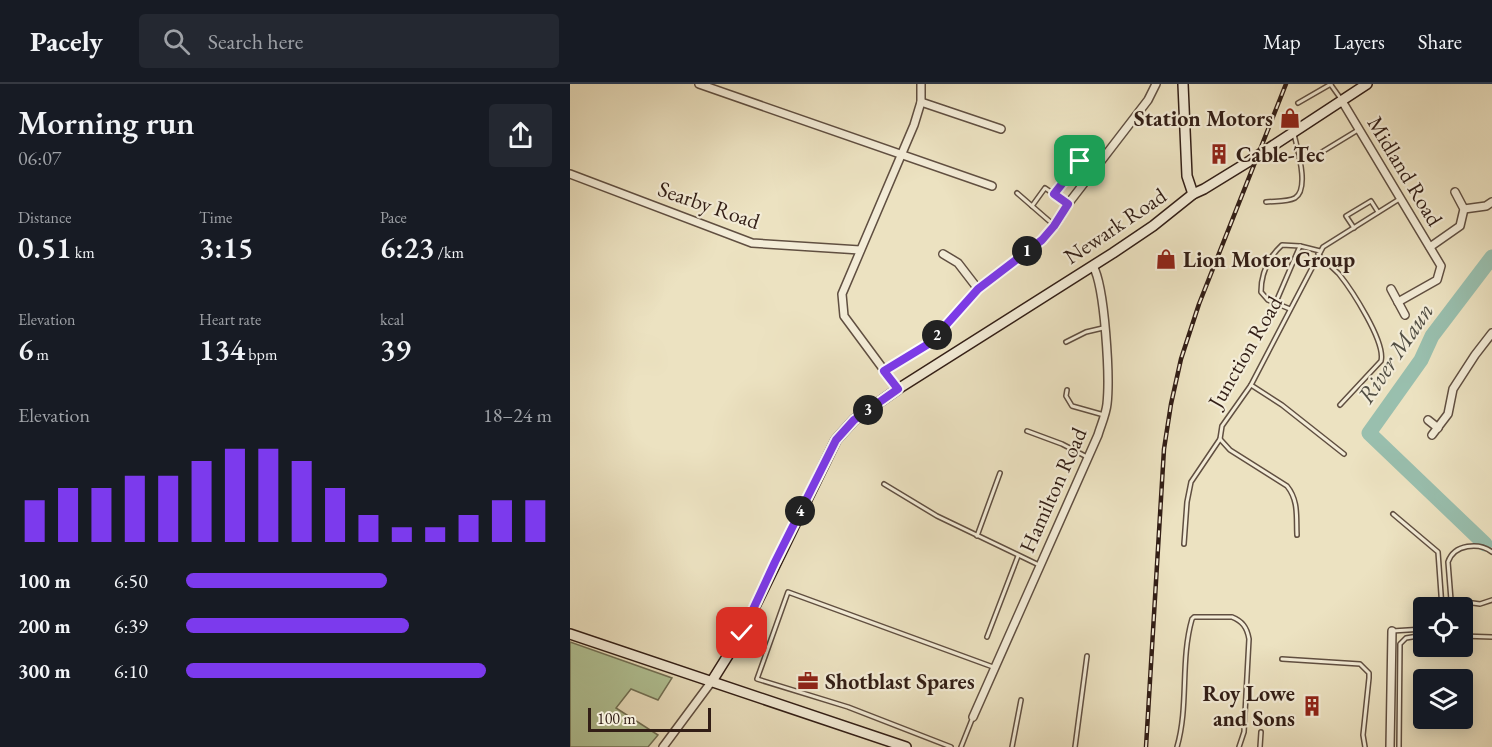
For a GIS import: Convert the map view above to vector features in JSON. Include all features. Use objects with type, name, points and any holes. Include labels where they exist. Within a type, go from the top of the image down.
[{"type":"main road","points":[[1183,84],[1187,176],[1193,194]]},
{"type":"main road","name":"Newark Road","points":[[712,681],[742,633],[836,440],[854,420],[898,389],[1153,226],[1193,194],[1293,133],[1367,84]]},
{"type":"main road","points":[[570,634],[906,747]]},
{"type":"street","points":[[699,84],[992,186]]},
{"type":"street","points":[[898,389],[844,316],[842,294],[914,124],[921,102],[921,84]]},
{"type":"street","name":"Newark Road","points":[[884,371],[930,343],[978,289],[1042,240],[1148,100],[1156,84]]},
{"type":"street","name":"Midland Road","points":[[1342,101],[1441,266],[1437,280],[1398,302]]},
{"type":"street","points":[[921,102],[1001,129]]},
{"type":"street","name":"Searby Road","points":[[570,174],[752,243],[860,250]]},
{"type":"street","points":[[1430,247],[1460,226],[1464,209],[1455,192]]},
{"type":"street","points":[[1464,209],[1486,206],[1492,202]]},
{"type":"street","points":[[943,254],[958,263],[978,289]]},
{"type":"street","name":"Hamilton Road","points":[[973,717],[1088,457],[1107,405],[1104,328],[1098,275],[1093,266]]},
{"type":"street","points":[[1391,289],[1405,315]]},
{"type":"street","points":[[1432,435],[1448,414],[1453,389],[1492,333]]},
{"type":"street","points":[[1428,420],[1437,428]]},
{"type":"street","points":[[1390,747],[1392,631]]},
{"type":"street","points":[[663,747],[712,681]]},
{"type":"lane","points":[[1298,103],[1331,84],[1342,101]]},
{"type":"lane","points":[[1312,158],[1359,129]]},
{"type":"lane","points":[[1266,202],[1292,199],[1298,196],[1301,190],[1302,165],[1293,133]]},
{"type":"lane","points":[[1054,194],[1080,161]]},
{"type":"lane","points":[[1032,206],[1045,188],[1068,204]]},
{"type":"lane","points":[[1017,193],[1054,226]]},
{"type":"lane","name":"Junction Road","points":[[1297,535],[1296,504],[1291,491],[1287,486],[1230,450],[1220,439],[1222,426],[1251,385],[1323,247],[1401,198]]},
{"type":"lane","points":[[1354,228],[1346,216],[1371,201],[1378,212]]},
{"type":"lane","points":[[1290,309],[1268,300],[1261,292],[1261,279],[1271,255],[1282,245],[1300,246],[1319,253],[1350,290],[1376,334],[1382,353],[1381,361],[1340,405]]},
{"type":"lane","points":[[1276,303],[1300,246]]},
{"type":"lane","points":[[1066,342],[1086,332],[1104,328]]},
{"type":"lane","points":[[1251,385],[1282,405],[1344,454]]},
{"type":"lane","points":[[1066,390],[1066,396],[1072,406],[1104,415]]},
{"type":"lane","points":[[1027,431],[1088,457]]},
{"type":"lane","points":[[1184,544],[1191,482],[1220,439]]},
{"type":"lane","points":[[977,536],[1000,473]]},
{"type":"lane","points":[[884,484],[937,516],[1039,565]]},
{"type":"lane","points":[[1393,514],[1438,552],[1441,597]]},
{"type":"lane","points":[[1451,597],[1448,562],[1450,557],[1458,550],[1475,545],[1492,552]]},
{"type":"lane","points":[[987,637],[1018,556]]},
{"type":"lane","points":[[951,747],[848,707],[757,679],[759,667],[788,592],[995,668]]},
{"type":"lane","points":[[1473,603],[1480,604],[1492,600]]},
{"type":"lane","points":[[1177,747],[1181,727],[1184,669],[1194,617],[1232,617],[1247,629],[1249,639],[1244,732],[1239,747]]},
{"type":"lane","points":[[1392,631],[1413,630]]},
{"type":"lane","points":[[1473,636],[1492,637]]},
{"type":"lane","points":[[1399,747],[1400,644],[1406,638],[1413,637]]},
{"type":"lane","points":[[1075,747],[1087,656]]},
{"type":"lane","points":[[1282,659],[1360,664],[1365,668],[1369,678],[1363,735],[1365,747]]},
{"type":"lane","points":[[1012,747],[1021,700]]},
{"type":"lane","points":[[961,747],[973,717]]},
{"type":"lane","points":[[1260,747],[1261,732]]},
{"type":"green space","points":[[570,642],[672,678],[658,700],[631,689],[616,708],[658,735],[648,747],[570,747]]},
{"type":"waterway","name":"River Maun","points":[[1485,544],[1369,433],[1421,360],[1432,336],[1492,257]]},
{"type":"railway","points":[[1146,747],[1164,449],[1171,404],[1181,359],[1199,304],[1286,84]]},
{"type":"place","name":"Station Motors","points":[[1290,118]]},
{"type":"place","name":"Cable-Tec","points":[[1219,154]]},
{"type":"place","name":"Lion Motor Group","points":[[1166,259]]},
{"type":"place","name":"Shotblast Spares","points":[[808,681]]},
{"type":"place","name":"Roy Lowe and Sons","points":[[1312,706]]},
{"type":"route","points":[[742,633],[836,440],[854,420],[898,389],[884,371],[930,343],[978,289],[1042,240],[1068,204],[1054,194],[1080,161]]}]
